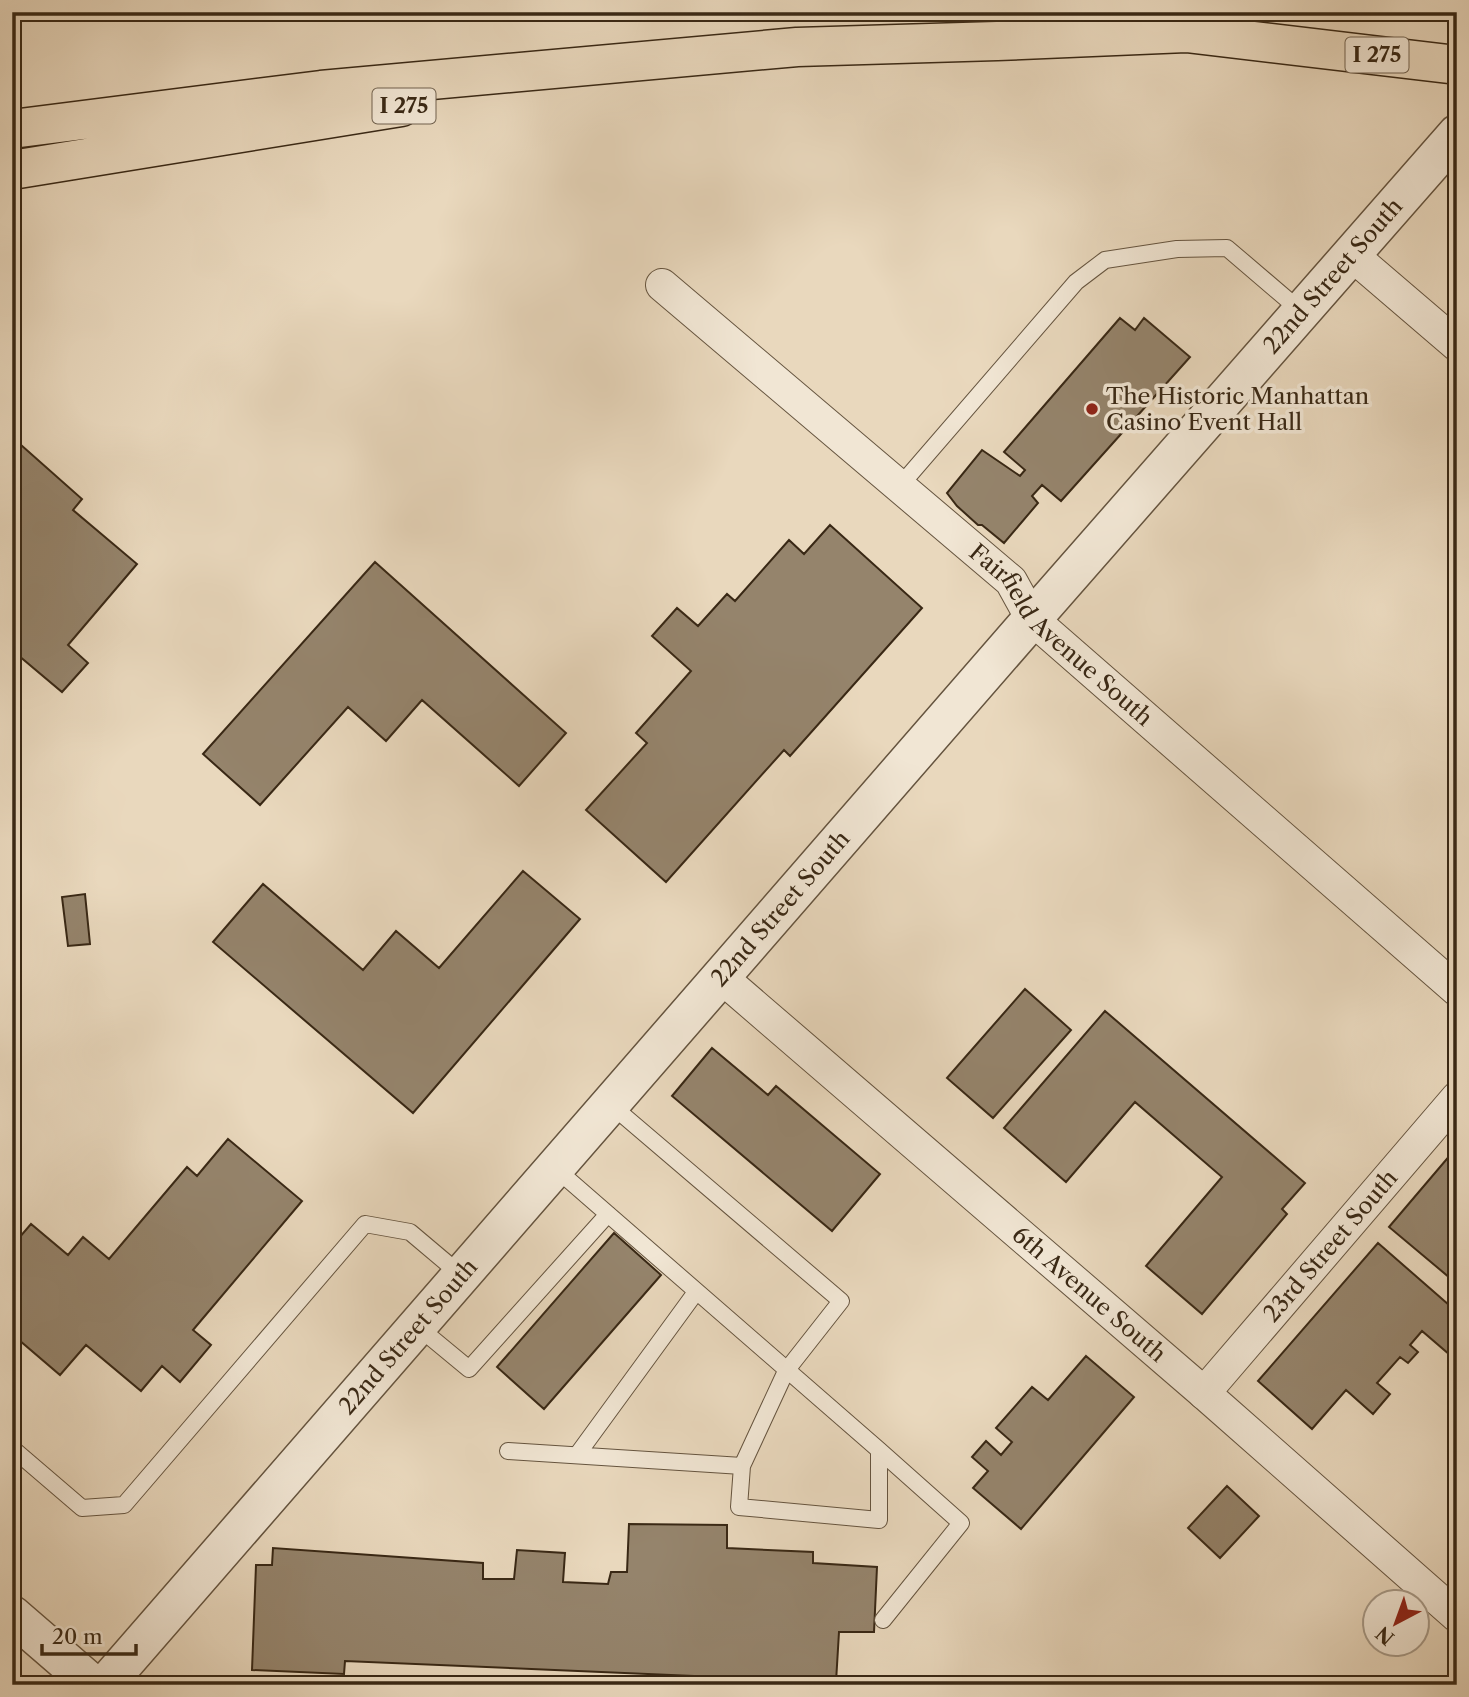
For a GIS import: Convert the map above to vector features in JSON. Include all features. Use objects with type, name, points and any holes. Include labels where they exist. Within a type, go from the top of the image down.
[{"type":"highway","name":"I 275","points":[[12,170],[292,123],[797,47],[1186,33],[1457,65]]},
{"type":"highway","points":[[12,129],[321,90],[797,47]]},
{"type":"street","name":"22nd Street South","points":[[105,1685],[1457,134]]},
{"type":"street","points":[[1352,255],[1457,345]]},
{"type":"street","name":"Fairfield Avenue South","points":[[662,285],[1010,582],[1032,619],[1457,990]]},
{"type":"street","name":"6th Avenue South","points":[[720,977],[1457,1616]]},
{"type":"street","name":"23rd Street South","points":[[1203,1393],[1457,1098]]},
{"type":"street","points":[[12,1615],[93,1685]]},
{"type":"lane","points":[[899,487],[1076,282],[1105,260],[1177,249],[1227,248],[1302,312]]},
{"type":"lane","points":[[610,1104],[841,1301],[786,1371],[742,1466],[739,1507],[879,1520],[879,1450]]},
{"type":"lane","points":[[555,1168],[961,1523],[883,1620]]},
{"type":"lane","points":[[417,1326],[469,1370],[608,1214]]},
{"type":"lane","points":[[12,1448],[82,1508],[124,1505],[365,1224],[410,1232],[461,1275]]},
{"type":"lane","points":[[577,1455],[696,1292]]},
{"type":"lane","points":[[508,1451],[742,1466]]},
{"type":"building","name":"The Historic Manhattan Casino Event Hall","points":[[1120,318],[1135,330],[1144,318],[1190,357],[1061,501],[1042,485],[1032,496],[1038,503],[1004,543],[982,525],[978,525],[947,493],[982,450],[1020,476],[1025,470],[1004,452]]},
{"type":"building","points":[[12,437],[82,499],[73,510],[137,564],[68,645],[88,663],[62,692],[12,650]]},
{"type":"building","points":[[830,525],[922,608],[790,756],[784,750],[666,882],[586,810],[647,743],[636,733],[691,671],[652,636],[677,608],[698,626],[727,594],[735,601],[789,540],[804,554]]},
{"type":"building","points":[[375,562],[566,733],[519,786],[422,700],[386,741],[348,707],[260,805],[203,754]]},
{"type":"building","points":[[523,871],[580,919],[413,1113],[213,942],[263,884],[363,970],[396,931],[439,968]]},
{"type":"building","points":[[85,894],[90,944],[68,946],[62,897]]},
{"type":"building","points":[[1025,989],[1071,1030],[993,1118],[947,1078]]},
{"type":"building","points":[[1105,1011],[1305,1183],[1282,1209],[1287,1214],[1202,1314],[1146,1266],[1222,1177],[1135,1102],[1066,1182],[1004,1128]]},
{"type":"building","points":[[712,1048],[768,1095],[776,1086],[880,1174],[832,1231],[672,1096]]},
{"type":"building","points":[[228,1139],[302,1201],[193,1330],[211,1345],[180,1382],[162,1366],[141,1391],[86,1345],[60,1375],[12,1334],[12,1246],[31,1224],[68,1255],[83,1237],[109,1259],[187,1167],[197,1176]]},
{"type":"building","points":[[1457,1147],[1457,1270],[1450,1278],[1389,1227]]},
{"type":"building","points":[[614,1233],[661,1275],[544,1409],[497,1367]]},
{"type":"building","points":[[1378,1243],[1457,1312],[1457,1361],[1422,1331],[1410,1345],[1418,1352],[1408,1363],[1400,1357],[1377,1383],[1390,1394],[1373,1414],[1346,1390],[1312,1429],[1258,1381]]},
{"type":"building","points":[[1086,1356],[1134,1397],[1021,1529],[973,1488],[988,1471],[972,1457],[986,1441],[1001,1455],[1012,1442],[996,1428],[1032,1387],[1048,1400]]},
{"type":"building","points":[[1227,1486],[1259,1516],[1220,1558],[1188,1528]]},
{"type":"building","points":[[629,1524],[727,1525],[727,1548],[813,1552],[813,1563],[877,1567],[874,1632],[839,1632],[836,1682],[345,1661],[344,1674],[252,1670],[256,1565],[272,1565],[273,1548],[483,1563],[483,1579],[514,1579],[517,1550],[565,1553],[563,1582],[608,1584],[611,1572],[627,1572]]},
{"type":"place","name":"The Historic Manhattan Casino Event Hall","points":[[1092,409]]}]
